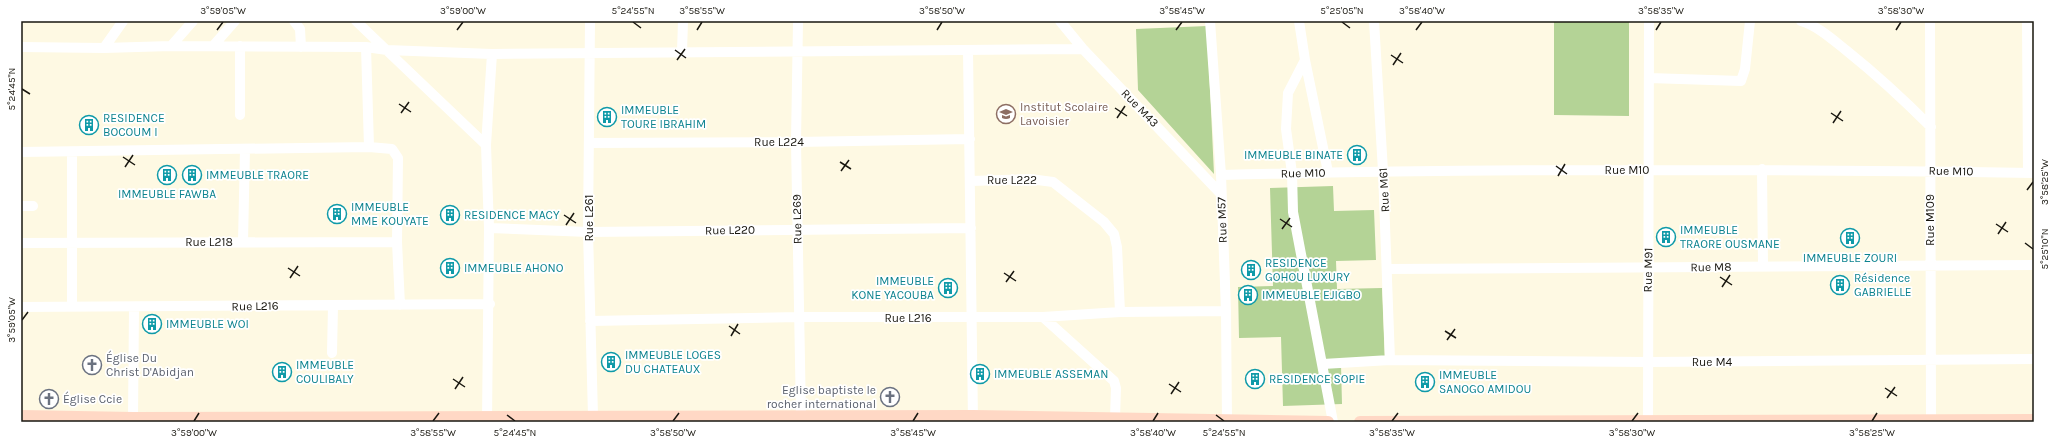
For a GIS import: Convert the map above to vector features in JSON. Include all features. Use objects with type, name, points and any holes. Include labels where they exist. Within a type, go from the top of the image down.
[{"type":"main road","points":[[21,416],[133,418],[487,419],[593,416],[801,416],[973,419],[1115,418],[1328,422]]},
{"type":"main road","points":[[1360,422],[1931,419],[2034,420]]},
{"type":"street","points":[[104,48],[123,21]]},
{"type":"street","points":[[171,46],[193,21]]},
{"type":"street","points":[[212,46],[235,21]]},
{"type":"street","points":[[294,21],[300,29],[301,47]]},
{"type":"street","points":[[356,21],[486,145]]},
{"type":"street","name":"Rue L261","points":[[590,21],[588,232],[593,416]]},
{"type":"street","points":[[682,21],[682,52]]},
{"type":"street","name":"Rue L269","points":[[798,21],[796,142],[801,416]]},
{"type":"street","name":"Rue M43","points":[[1060,21],[1083,49],[1221,194]]},
{"type":"street","name":"Rue M57","points":[[1210,21],[1221,175],[1226,311],[1227,421]]},
{"type":"street","points":[[1299,21],[1305,60],[1328,172]]},
{"type":"street","name":"Rue M61","points":[[1374,21],[1383,171],[1390,360]]},
{"type":"street","name":"Rue M91","points":[[1648,421],[1648,268],[1650,170],[1649,21]]},
{"type":"street","points":[[1649,78],[1741,81],[1745,69],[1750,21]]},
{"type":"street","points":[[1801,21],[1808,23],[1833,40],[1887,83],[1931,127]]},
{"type":"street","name":"Rue M109","points":[[1930,21],[1931,419]]},
{"type":"street","points":[[2027,21],[2031,173]]},
{"type":"street","points":[[21,48],[171,46],[366,47],[387,50],[492,54],[1083,49]]},
{"type":"street","points":[[240,46],[240,115]]},
{"type":"street","points":[[366,47],[369,147]]},
{"type":"street","points":[[968,50],[971,181],[973,419]]},
{"type":"street","points":[[487,419],[490,304],[486,145],[492,54]]},
{"type":"street","points":[[1305,60],[1288,93],[1286,129],[1292,173],[1293,212],[1324,364],[1333,422]]},
{"type":"street","name":"Rue L224","points":[[589,143],[970,139]]},
{"type":"street","points":[[21,152],[72,153],[369,147],[392,149],[398,158],[397,242],[400,305]]},
{"type":"street","points":[[243,242],[245,149]]},
{"type":"street","points":[[72,153],[72,307]]},
{"type":"street","points":[[1762,169],[1763,266]]},
{"type":"street","name":"Rue M10","points":[[1221,175],[1383,171],[1762,169],[2031,173]]},
{"type":"street","name":"Rue L222","points":[[971,181],[1030,179],[1053,182],[1104,222],[1114,234],[1117,247],[1120,312]]},
{"type":"street","points":[[21,206],[33,206]]},
{"type":"street","name":"Rue L220","points":[[489,228],[588,232],[971,228]]},
{"type":"street","name":"Rue L218","points":[[21,243],[397,242]]},
{"type":"street","name":"Rue M8","points":[[1387,270],[2034,265]]},
{"type":"street","name":"Rue L216","points":[[21,307],[490,304]]},
{"type":"street","points":[[332,353],[333,306]]},
{"type":"street","points":[[133,418],[134,307]]},
{"type":"street","name":"Rue L216","points":[[590,321],[798,317],[1043,317],[1120,312],[1226,311]]},
{"type":"street","points":[[1043,317],[1114,381],[1116,388],[1115,418]]},
{"type":"street","name":"Rue M4","points":[[1324,364],[1390,360],[1648,362],[2034,359]]},
{"type":"green space","points":[[1554,21],[1629,21],[1629,116],[1554,115]]},
{"type":"green space","points":[[1207,26],[1214,174],[1138,90],[1136,29]]},
{"type":"green space","points":[[1333,186],[1334,211],[1374,210],[1376,260],[1336,261],[1337,289],[1382,288],[1385,364],[1341,365],[1342,404],[1283,406],[1281,337],[1239,338],[1238,287],[1273,286],[1270,188]]},
{"type":"place","name":"Institut Scolaire Lavoisier","points":[[1006,114]]},
{"type":"place","name":"IMMEUBLE TOURE IBRAHIM","points":[[607,117]]},
{"type":"place","name":"RESIDENCE BOCOUM I","points":[[89,125]]},
{"type":"place","name":"IMMEUBLE BINATE","points":[[1357,155]]},
{"type":"place","name":"IMMEUBLE FAWBA","points":[[167,175]]},
{"type":"place","name":"IMMEUBLE TRAORE","points":[[192,175]]},
{"type":"place","name":"IMMEUBLE MME KOUYATE","points":[[337,214]]},
{"type":"place","name":"RESIDENCE MACY","points":[[450,215]]},
{"type":"place","name":"IMMEUBLE TRAORE OUSMANE","points":[[1666,237]]},
{"type":"place","name":"IMMEUBLE ZOURI","points":[[1850,238]]},
{"type":"place","name":"IMMEUBLE AHONO","points":[[450,268]]},
{"type":"place","name":"RESIDENCE GOHOU LUXURY","points":[[1251,270]]},
{"type":"place","name":"Résidence GABRIELLE","points":[[1840,285]]},
{"type":"place","name":"IMMEUBLE KONE YACOUBA","points":[[948,288]]},
{"type":"place","name":"IMMEUBLE EJIGBO","points":[[1248,295]]},
{"type":"place","name":"IMMEUBLE WOI","points":[[152,324]]},
{"type":"place","name":"IMMEUBLE LOGES DU CHATEAUX","points":[[611,362]]},
{"type":"place","name":"Église Du Christ D'Abidjan","points":[[92,365]]},
{"type":"place","name":"IMMEUBLE COULIBALY","points":[[282,372]]},
{"type":"place","name":"IMMEUBLE ASSEMAN","points":[[980,374]]},
{"type":"place","name":"RESIDENCE SOPIE","points":[[1255,379]]},
{"type":"place","name":"IMMEUBLE SANOGO AMIDOU","points":[[1425,382]]},
{"type":"place","name":"Eglise baptiste le rocher international","points":[[890,397]]},
{"type":"place","name":"Église Ccie","points":[[49,399]]}]
